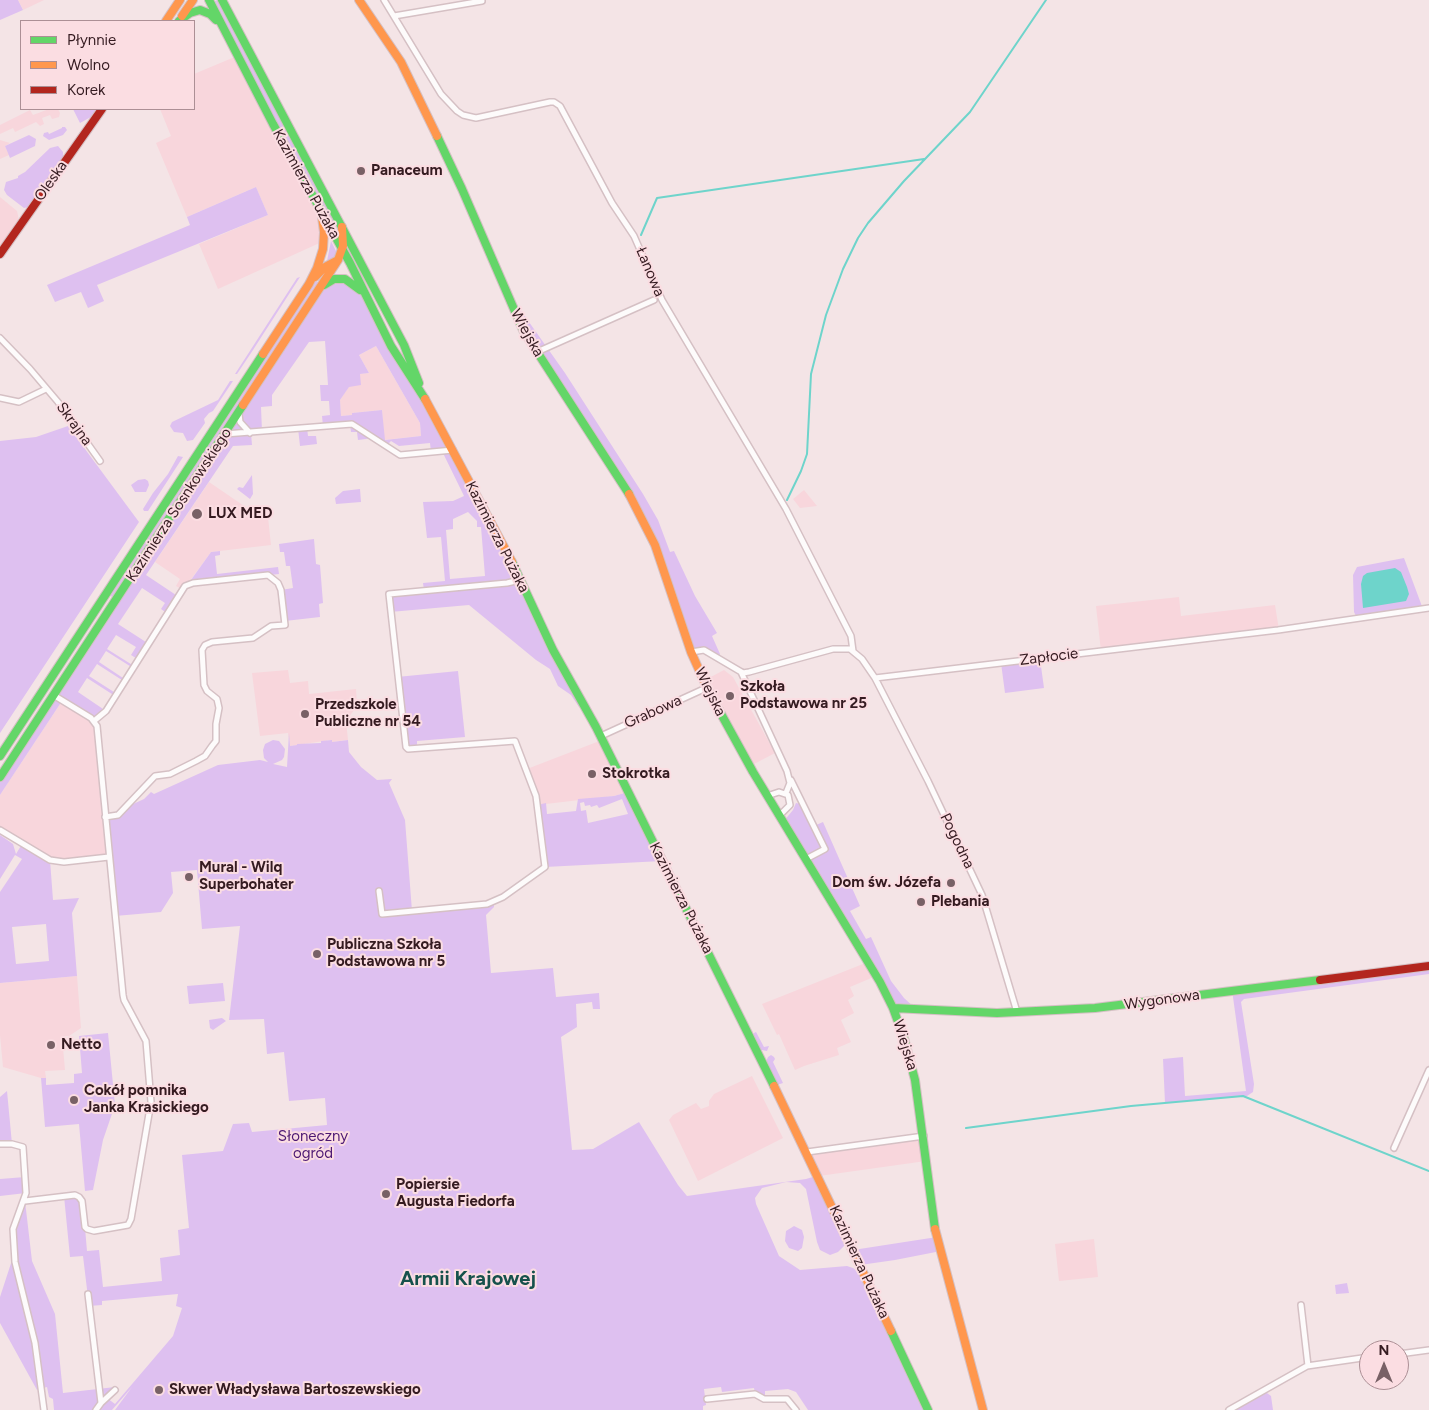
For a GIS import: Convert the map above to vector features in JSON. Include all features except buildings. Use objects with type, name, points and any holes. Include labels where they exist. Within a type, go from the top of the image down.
[{"type":"street","points":[[167,20],[180,0]]},
{"type":"street","points":[[179,20],[193,0]]},
{"type":"street","name":"Kazimierza Pużaka","points":[[209,0],[348,261],[391,346],[422,392],[453,450],[520,580],[553,650],[601,736],[807,1152],[928,1410]]},
{"type":"street","name":"Kazimierza Pużaka","points":[[222,0],[404,345],[422,392]]},
{"type":"street","name":"Wiejska","points":[[359,0],[410,78],[462,189],[519,322],[620,478],[640,514],[655,545],[691,652],[706,688],[767,796],[880,982],[893,1008],[916,1080],[934,1224],[983,1410]]},
{"type":"street","name":"Łanowa","points":[[384,0],[441,94],[463,115],[476,118],[550,102],[560,106],[617,212],[634,236],[662,300],[786,509],[851,636],[853,651]]},
{"type":"street","points":[[394,16],[482,0]]},
{"type":"street","points":[[180,20],[190,13],[200,10],[210,14],[222,27]]},
{"type":"street","name":"Oleska","points":[[0,254],[101,110]]},
{"type":"street","name":"Kazimierza Sosnkowskiego","points":[[0,756],[309,284],[323,249],[322,213]]},
{"type":"street","name":"Kazimierza Sosnkowskiego","points":[[0,777],[338,260],[344,240],[342,227]]},
{"type":"street","points":[[309,284],[326,267],[338,260],[348,261],[357,265],[366,275]]},
{"type":"street","points":[[318,292],[330,280],[345,279],[355,284],[367,300]]},
{"type":"street","points":[[537,352],[654,300]]},
{"type":"street","name":"Skrajna","points":[[0,338],[30,369],[64,410],[100,461]]},
{"type":"street","name":"Skrajna","points":[[0,398],[19,402],[46,389]]},
{"type":"street","points":[[239,414],[240,422],[250,433]]},
{"type":"street","points":[[225,434],[352,424],[400,456],[453,450]]},
{"type":"street","points":[[94,721],[106,711],[186,586],[193,583],[268,575],[278,583],[281,590],[285,625],[271,626],[253,638],[212,642],[205,645],[202,650],[204,685],[207,691],[217,699],[219,708],[216,724],[216,741],[205,756],[170,774],[155,776],[118,816],[105,817]]},
{"type":"street","points":[[379,891],[382,914],[481,905],[497,901],[544,867],[536,796],[515,741],[408,749],[406,747],[389,594],[507,583],[520,580]]},
{"type":"street","name":"Zapłocie","points":[[875,678],[1278,630],[1429,608]]},
{"type":"street","points":[[691,652],[704,650],[741,672],[749,672],[842,648],[853,651],[862,659],[875,678]]},
{"type":"street","points":[[741,672],[825,849],[806,860]]},
{"type":"street","name":"Pogodna","points":[[875,678],[928,781],[978,886],[1017,1012]]},
{"type":"street","name":"Grabowa","points":[[601,736],[706,688]]},
{"type":"street","points":[[25,1200],[75,1195],[82,1202],[85,1227],[90,1230],[128,1225],[132,1219],[151,1095],[146,1041],[123,995],[97,726],[94,721],[54,696]]},
{"type":"street","points":[[786,793],[790,783],[787,771]]},
{"type":"street","points":[[767,796],[779,792],[786,793],[791,801],[804,807]]},
{"type":"street","points":[[779,816],[788,808],[791,801]]},
{"type":"street","points":[[0,830],[50,860],[64,862],[109,857]]},
{"type":"street","name":"Wygonowa","points":[[893,1008],[1017,1012],[1118,1006],[1429,966]]},
{"type":"street","points":[[1394,1148],[1429,1070]]},
{"type":"street","points":[[807,1152],[924,1136]]},
{"type":"street","points":[[0,1144],[12,1144],[23,1148],[26,1193],[13,1229],[15,1262],[35,1344],[44,1410]]},
{"type":"street","points":[[88,1294],[101,1403]]},
{"type":"street","points":[[1300,1305],[1308,1366]]},
{"type":"street","points":[[1409,1353],[1429,1350]]},
{"type":"street","points":[[1229,1410],[1294,1372],[1308,1366],[1359,1358]]},
{"type":"street","points":[[96,1410],[115,1390]]},
{"type":"street","points":[[707,1399],[755,1394],[764,1399],[787,1399],[796,1410]]},
{"type":"shaded area","points":[[18,0],[44,0],[23,10]]},
{"type":"shaded area","points":[[237,56],[322,213],[324,241],[218,289],[199,244],[268,215],[256,187],[187,217],[156,143],[171,136],[160,110],[195,110],[195,74]]},
{"type":"shaded area","points":[[30,110],[33,115],[46,110],[58,110],[60,113],[59,117],[52,119],[50,115],[42,118],[44,124],[40,126],[36,122],[15,132],[13,128],[0,134],[0,125]]},
{"type":"shaded area","points":[[0,140],[10,143],[5,146],[9,155],[0,159]]},
{"type":"shaded area","points":[[0,197],[17,211],[20,225],[0,254]]},
{"type":"shaded area","points":[[376,346],[420,423],[421,436],[384,440],[382,410],[341,416],[340,400],[349,386],[360,374],[369,373],[359,355]]},
{"type":"shaded area","points":[[209,482],[250,510],[267,508],[271,545],[211,552],[183,590],[176,586],[180,579],[155,562]]},
{"type":"shaded area","points":[[804,490],[817,506],[800,508],[793,499]]},
{"type":"shaded area","points":[[1179,597],[1181,616],[1275,605],[1279,630],[1101,651],[1096,606]]},
{"type":"shaded area","name":"Przedszkole Publiczne nr 54","points":[[288,670],[290,683],[308,681],[309,694],[356,689],[357,706],[346,721],[348,740],[332,742],[331,740],[290,746],[288,733],[260,736],[252,673]]},
{"type":"shaded area","points":[[724,670],[733,677],[775,753],[754,764],[724,713],[707,679]]},
{"type":"shaded area","points":[[62,701],[94,721],[109,857],[55,861],[0,830],[0,795]]},
{"type":"shaded area","points":[[602,740],[628,792],[614,796],[537,805],[527,769]]},
{"type":"shaded area","points":[[868,962],[876,976],[850,987],[854,996],[848,1000],[854,1013],[841,1020],[851,1042],[837,1048],[839,1055],[795,1070],[779,1034],[777,1035],[762,1004]]},
{"type":"shaded area","points":[[77,976],[81,1028],[69,1036],[62,1036],[65,1070],[45,1071],[46,1078],[41,1078],[3,1067],[0,1035],[0,983]]},
{"type":"shaded area","points":[[752,1076],[783,1138],[698,1181],[669,1120],[673,1115],[696,1103],[701,1109],[709,1106],[709,1101],[714,1094]]},
{"type":"shaded area","points":[[924,1136],[926,1161],[819,1176],[807,1152]]},
{"type":"shaded area","points":[[1094,1239],[1098,1277],[1059,1281],[1055,1244]]},
{"type":"green space","points":[[0,0],[18,0],[23,10],[0,20]]},
{"type":"green space","points":[[217,0],[335,223],[331,225],[213,2]]},
{"type":"green space","points":[[74,110],[101,110],[100,112],[80,123]]},
{"type":"green space","points":[[65,127],[67,130],[63,135],[49,140],[43,136],[44,133],[48,132],[49,134]]},
{"type":"green space","points":[[29,135],[36,139],[35,146],[10,158],[5,146]]},
{"type":"green space","points":[[58,146],[63,152],[63,164],[33,206],[24,208],[7,195],[4,190],[6,182],[18,178],[50,148]]},
{"type":"green space","points":[[256,187],[268,215],[97,285],[104,301],[88,308],[81,292],[55,302],[47,285],[190,225],[187,217]]},
{"type":"green space","points":[[331,241],[337,253],[335,259],[327,261]]},
{"type":"green space","points":[[300,277],[237,374],[235,374],[297,278]]},
{"type":"green space","points":[[340,279],[359,289],[422,392],[584,704],[579,707],[571,695],[558,686],[550,669],[536,660],[469,605],[390,612],[389,594],[424,590],[423,583],[445,581],[441,537],[427,538],[423,502],[453,501],[464,496],[442,451],[431,452],[430,443],[399,446],[391,441],[386,446],[374,438],[358,440],[357,432],[351,432],[350,424],[323,426],[322,416],[330,415],[329,401],[321,401],[320,385],[328,385],[325,341],[309,342],[272,395],[272,406],[261,407],[262,431],[251,433],[252,445],[233,446],[146,575],[179,597],[168,614],[161,609],[165,603],[142,588],[118,624],[149,644],[139,660],[131,655],[136,647],[116,635],[107,649],[134,666],[133,668],[106,651],[99,662],[126,680],[125,682],[97,664],[89,676],[117,694],[115,696],[87,678],[78,692],[106,711],[94,721],[62,701],[0,795],[0,777],[318,292]],"holes":[[[376,346],[420,423],[421,436],[385,440],[382,410],[341,416],[340,400],[349,387],[361,385],[360,374],[369,373],[359,355]],[[468,512],[477,521],[477,527],[481,527],[485,576],[450,579],[446,530],[453,529],[453,519]]]},
{"type":"green space","points":[[316,281],[319,283],[114,598],[109,595]]},
{"type":"green space","points":[[517,305],[565,373],[658,520],[670,552],[674,551],[695,596],[717,633],[712,636],[720,654],[718,658],[704,650],[691,652],[650,534],[512,307]]},
{"type":"green space","points":[[230,381],[233,381],[213,411],[204,419],[205,423],[193,440],[187,441],[183,433],[174,432],[170,426],[172,422],[218,400]]},
{"type":"green space","points":[[68,426],[139,522],[0,733],[0,441],[36,437]]},
{"type":"green space","points":[[298,428],[307,428],[308,436],[316,436],[317,444],[300,446]]},
{"type":"green space","points":[[178,456],[183,457],[148,511],[144,511],[143,509],[168,474]]},
{"type":"green space","points":[[252,475],[253,494],[250,499],[237,489],[239,487],[243,488]]},
{"type":"green space","points":[[145,479],[149,485],[146,492],[135,492],[131,485],[138,480]]},
{"type":"green space","points":[[360,489],[361,502],[336,504],[335,498],[343,491]]},
{"type":"green space","points":[[314,539],[316,564],[320,565],[323,603],[319,604],[320,617],[285,621],[281,590],[293,588],[290,566],[286,566],[284,552],[280,552],[279,544]]},
{"type":"green space","points":[[220,551],[220,555],[215,556],[217,574],[278,567],[279,574],[188,584],[211,552]]},
{"type":"green space","points":[[1404,558],[1423,609],[1357,618],[1354,612],[1353,575],[1357,567]]},
{"type":"green space","points":[[1040,659],[1044,688],[1005,693],[1001,663]]},
{"type":"green space","points":[[458,671],[465,737],[417,741],[417,748],[408,749],[397,677]]},
{"type":"green space","name":"Słoneczny ogród","points":[[289,733],[290,746],[321,743],[321,741],[348,740],[349,752],[361,767],[377,780],[392,779],[389,783],[405,820],[412,911],[494,902],[494,907],[486,915],[491,973],[553,968],[556,997],[599,993],[600,1009],[593,1009],[592,1002],[576,1004],[577,1027],[561,1037],[572,1150],[593,1149],[639,1122],[678,1185],[687,1196],[816,1176],[845,1232],[844,1246],[838,1252],[830,1255],[820,1250],[806,1189],[800,1183],[786,1182],[762,1188],[755,1198],[779,1256],[800,1270],[847,1266],[866,1277],[928,1410],[808,1410],[796,1392],[788,1389],[765,1391],[765,1399],[755,1394],[754,1388],[722,1392],[721,1387],[704,1389],[706,1405],[703,1406],[703,1410],[115,1410],[132,1387],[112,1410],[54,1410],[53,1399],[49,1397],[47,1387],[37,1390],[0,1323],[0,1297],[15,1251],[13,1234],[25,1201],[32,1261],[55,1314],[63,1393],[115,1387],[115,1390],[107,1398],[115,1404],[173,1336],[182,1308],[176,1306],[178,1294],[102,1301],[102,1305],[89,1306],[83,1256],[70,1257],[64,1196],[75,1195],[83,1205],[87,1251],[99,1250],[103,1287],[162,1281],[160,1258],[180,1255],[178,1230],[189,1228],[182,1155],[223,1151],[233,1124],[249,1123],[252,1132],[327,1125],[325,1098],[289,1101],[284,1052],[267,1054],[264,1019],[229,1020],[240,926],[202,929],[197,870],[171,872],[173,893],[161,912],[115,916],[105,817],[144,799],[151,792],[154,794],[218,765],[260,760],[268,762],[264,758],[263,750],[265,744],[273,740],[279,741],[285,749],[282,760],[273,764],[287,767]]},
{"type":"green space","points":[[628,792],[662,861],[545,867],[537,805],[546,803],[547,814],[576,811],[578,799],[614,796]],"holes":[[[622,799],[628,814],[588,823],[586,810],[581,811],[580,803],[584,802],[585,806],[590,805],[591,807],[597,805],[599,808]]]},
{"type":"green space","points":[[796,803],[801,804],[814,826],[823,822],[860,906],[850,911],[866,939],[871,937],[891,981],[904,998],[915,1008],[896,1007],[783,822]]},
{"type":"green space","points":[[0,835],[13,844],[16,854],[22,844],[50,860],[53,900],[79,898],[72,913],[77,976],[0,983],[0,892],[22,859],[15,855],[0,879]],"holes":[[[46,924],[49,961],[16,964],[12,927]]]},
{"type":"green space","points":[[1429,966],[1429,974],[1244,999],[1241,1002],[1254,1084],[1253,1092],[1247,1096],[1165,1103],[1163,1059],[1183,1057],[1185,1096],[1246,1091],[1232,990]]},
{"type":"green space","points":[[223,983],[225,1001],[189,1004],[187,986]]},
{"type":"green space","points":[[222,1018],[226,1021],[213,1030],[210,1028],[209,1020]]},
{"type":"green space","points":[[756,1032],[764,1047],[769,1046],[767,1051],[756,1049],[751,1039]]},
{"type":"green space","points":[[108,1033],[115,1105],[103,1140],[93,1190],[85,1191],[79,1124],[45,1127],[41,1078],[46,1078],[46,1085],[74,1083],[74,1074],[82,1073],[79,1036]]},
{"type":"green space","points":[[771,1055],[775,1059],[773,1062],[783,1083],[774,1086],[764,1066]]},
{"type":"green space","points":[[7,1091],[12,1144],[0,1144],[0,1097]]},
{"type":"green space","points":[[25,1177],[26,1193],[0,1196],[0,1179]]},
{"type":"green space","points":[[794,1226],[802,1230],[804,1237],[802,1248],[798,1251],[789,1248],[785,1241],[786,1231]]},
{"type":"green space","points":[[937,1237],[941,1251],[895,1260],[860,1265],[853,1250]]},
{"type":"green space","points":[[1347,1283],[1349,1293],[1336,1294],[1335,1285]]},
{"type":"green space","points":[[1263,1390],[1271,1396],[1273,1410],[1229,1410]]},
{"type":"water","points":[[1395,568],[1401,572],[1407,587],[1409,594],[1406,601],[1363,608],[1361,584],[1363,576],[1367,573]]},
{"type":"waterway","points":[[787,500],[807,454],[811,374],[826,315],[843,269],[858,238],[868,223],[904,181],[970,112],[1046,0]]},
{"type":"waterway","points":[[641,235],[657,198],[924,159]]},
{"type":"waterway","points":[[966,1128],[1131,1106],[1243,1096],[1429,1171]]},
{"type":"traffic: fast","points":[[209,0],[273,124],[350,263],[391,346],[425,399]]},
{"type":"traffic: fast","points":[[222,0],[404,345],[419,383]]},
{"type":"traffic: fast","points":[[180,20],[190,13],[200,10],[210,14],[216,20]]},
{"type":"traffic: fast","points":[[437,136],[523,330],[629,494]]},
{"type":"traffic: fast","points":[[324,285],[334,279],[345,279],[360,290]]},
{"type":"traffic: fast","points":[[0,756],[263,354]]},
{"type":"traffic: fast","points":[[0,777],[243,405]]},
{"type":"traffic: fast","points":[[512,562],[553,650],[596,727],[774,1086]]},
{"type":"traffic: fast","points":[[709,692],[753,772],[880,982],[893,1008],[904,1038],[915,1080],[935,1229]]},
{"type":"traffic: fast","points":[[893,1008],[997,1013],[1095,1008],[1320,980]]},
{"type":"traffic: fast","points":[[891,1331],[928,1410]]},
{"type":"traffic: slow","points":[[167,20],[180,0]]},
{"type":"traffic: slow","points":[[182,16],[193,0]]},
{"type":"traffic: slow","points":[[359,0],[401,62],[437,136]]},
{"type":"traffic: slow","points":[[263,354],[309,284],[317,268],[323,249],[324,232],[322,217]]},
{"type":"traffic: slow","points":[[243,405],[338,260],[343,246],[342,227]]},
{"type":"traffic: slow","points":[[315,277],[325,267],[338,260]]},
{"type":"traffic: slow","points":[[425,399],[512,562]]},
{"type":"traffic: slow","points":[[629,494],[655,545],[691,652],[709,692]]},
{"type":"traffic: slow","points":[[774,1086],[891,1331]]},
{"type":"traffic: slow","points":[[935,1229],[983,1410]]},
{"type":"traffic: jam","points":[[0,254],[101,110]]},
{"type":"traffic: jam","points":[[1320,980],[1429,966]]},
{"type":"place","name":"Panaceum","points":[[361,171]]},
{"type":"place","name":"LUX MED","points":[[197,514]]},
{"type":"place","name":"Szkoła Podstawowa nr 25","points":[[730,696]]},
{"type":"place","name":"Przedszkole Publiczne nr 54","points":[[305,714]]},
{"type":"place","name":"Stokrotka","points":[[592,774]]},
{"type":"place","name":"Mural - Wilq Superbohater","points":[[189,877]]},
{"type":"place","name":"Dom św. Józefa","points":[[951,883]]},
{"type":"place","name":"Plebania","points":[[921,902]]},
{"type":"place","name":"Publiczna Szkoła Podstawowa nr 5","points":[[317,954]]},
{"type":"place","name":"Netto","points":[[51,1045]]},
{"type":"place","name":"Cokół pomnika Janka Krasickiego","points":[[74,1100]]},
{"type":"place","name":"Popiersie Augusta Fiedorfa","points":[[386,1194]]},
{"type":"place","name":"Skwer Władysława Bartoszewskiego","points":[[159,1390]]},
{"type":"district","name":"Armii Krajowej","points":[[468,1279]]}]
